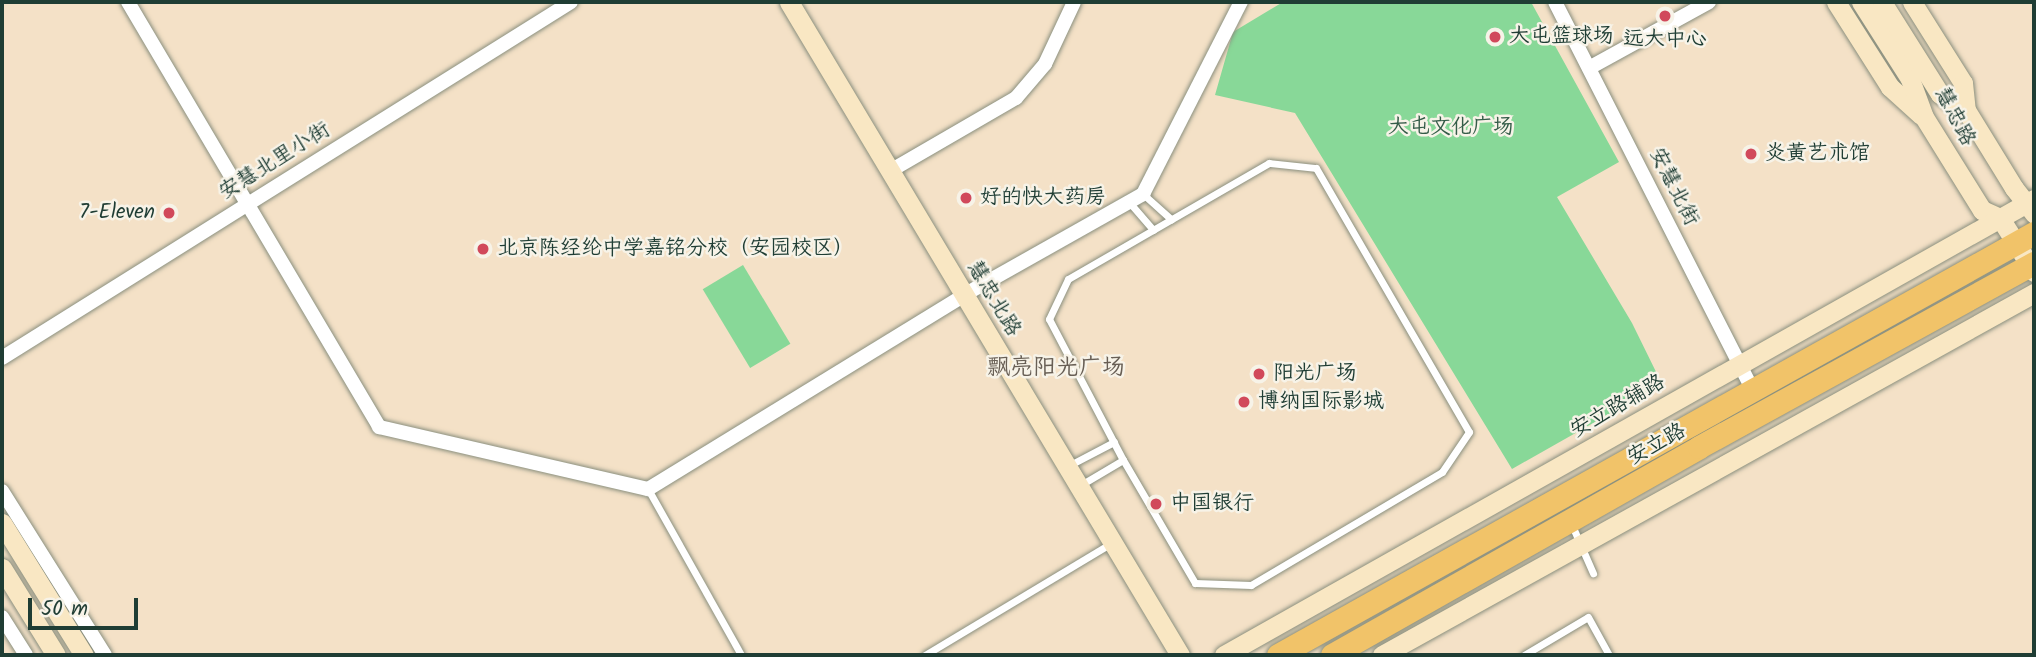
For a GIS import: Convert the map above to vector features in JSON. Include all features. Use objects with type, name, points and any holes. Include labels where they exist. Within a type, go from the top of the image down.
[{"type":"main road","name":"安立路","points":[[1278,655],[1754,392],[2025,238]]},
{"type":"main road","name":"安立路","points":[[1332,655],[2033,267]]},
{"type":"street","points":[[128,2],[379,427],[648,489],[964,295],[1143,194],[1236,2]]},
{"type":"street","name":"安慧北里小街","points":[[2,358],[571,2]]},
{"type":"street","name":"慧忠北路","points":[[789,2],[1180,655]]},
{"type":"street","points":[[890,171],[1016,98],[1045,64],[1074,2]]},
{"type":"street","name":"安慧北街","points":[[1555,2],[1754,392]]},
{"type":"street","points":[[1589,68],[1709,2]]},
{"type":"street","points":[[1836,2],[1889,87],[1924,117]]},
{"type":"street","name":"慧忠路","points":[[1861,2],[1910,79],[1924,117],[1982,210],[2000,218],[2025,238],[2033,267]]},
{"type":"street","name":"慧忠路","points":[[1882,2],[1940,94],[1966,110],[2014,188],[2032,205]]},
{"type":"street","points":[[1912,2],[1963,83],[1966,110]]},
{"type":"street","name":"安立路辅路","points":[[1224,655],[2000,218],[2032,205]]},
{"type":"street","points":[[1382,655],[2034,293]]},
{"type":"street","points":[[2,491],[105,655]]},
{"type":"street","points":[[2,523],[84,655]]},
{"type":"street","points":[[2,568],[56,655]]},
{"type":"street","points":[[2,617],[26,655]]},
{"type":"lane","points":[[1269,163],[1316,169],[1469,432],[1442,472],[1251,585],[1195,583],[1123,460],[1049,319],[1068,279],[1171,219],[1269,163]]},
{"type":"lane","points":[[1143,194],[1171,219]]},
{"type":"lane","points":[[1129,202],[1153,230]]},
{"type":"lane","points":[[1067,467],[1114,442]]},
{"type":"lane","points":[[1079,486],[1123,460]]},
{"type":"lane","points":[[648,489],[741,655]]},
{"type":"lane","points":[[1571,521],[1593,573]]},
{"type":"lane","points":[[925,655],[1112,543]]},
{"type":"lane","points":[[1524,655],[1588,617],[1609,655]]},
{"type":"green space","name":"大屯文化广场","points":[[1283,2],[1531,2],[1619,162],[1557,197],[1632,323],[1662,384],[1512,469],[1295,113],[1215,95],[1233,32]]},
{"type":"green space","points":[[743,265],[790,344],[750,368],[703,289]]},
{"type":"place","name":"远大中心","points":[[1665,16]]},
{"type":"place","name":"大屯篮球场","points":[[1495,37]]},
{"type":"place","name":"炎黄艺术馆","points":[[1751,154]]},
{"type":"place","name":"好的快大药房","points":[[966,198]]},
{"type":"place","name":"7-Eleven","points":[[169,213]]},
{"type":"place","name":"北京陈经纶中学嘉铭分校（安园校区）","points":[[483,249]]},
{"type":"place","name":"阳光广场","points":[[1259,374]]},
{"type":"place","name":"博纳国际影城","points":[[1244,402]]},
{"type":"place","name":"中国银行","points":[[1156,504]]},
{"type":"district","name":"飘亮阳光广场","points":[[1056,368]]}]
